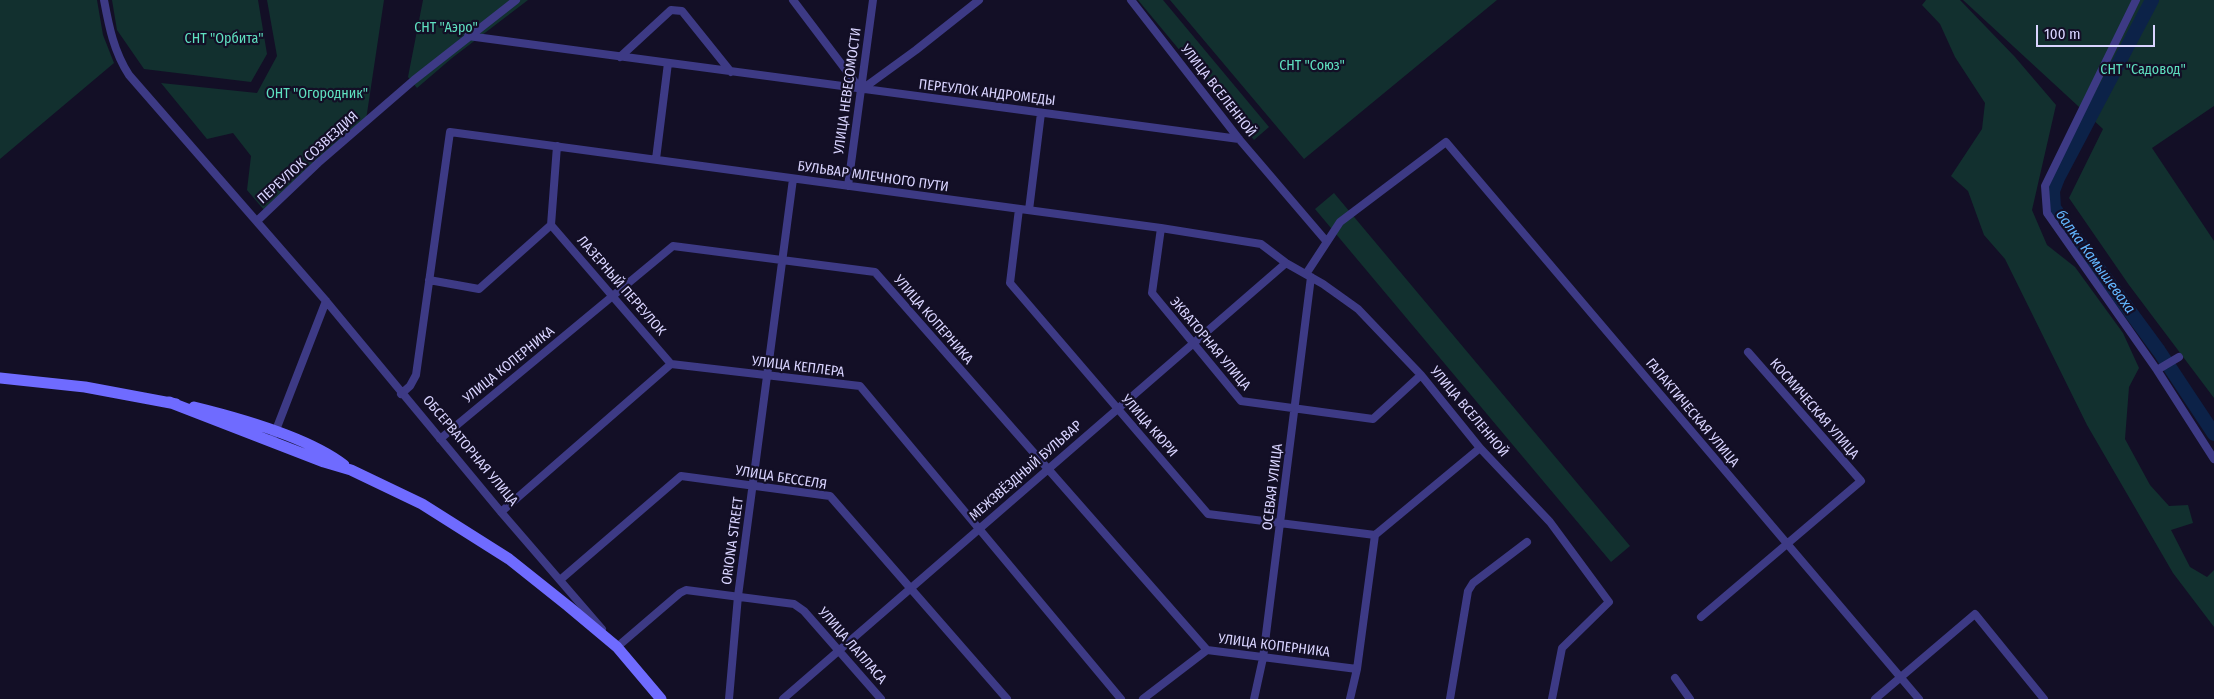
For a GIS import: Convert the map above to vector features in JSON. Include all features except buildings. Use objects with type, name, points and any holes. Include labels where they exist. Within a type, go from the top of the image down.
[{"type":"main road","points":[[0,378],[85,387],[169,402],[274,436],[422,504],[509,559],[617,647]]},
{"type":"main road","name":"ОБСЕРВАТОРНАЯ УЛИЦА","points":[[617,647],[661,699]]},
{"type":"street","name":"ОБСЕРВАТОРНАЯ УЛИЦА","points":[[104,0],[109,28],[121,62],[617,647]]},
{"type":"street","name":"ПЕРЕУЛОК СОЗВЕЗДИЯ","points":[[257,221],[318,163],[468,36],[516,0]]},
{"type":"street","points":[[793,0],[861,90],[916,50],[979,0]]},
{"type":"street","name":"УЛИЦА НЕВЕСОМОСТИ","points":[[848,186],[873,0]]},
{"type":"street","name":"УЛИЦА ВСЕЛЕННОЙ","points":[[1131,0],[1239,139],[1327,242]]},
{"type":"street","points":[[2136,0],[2045,186],[2046,213],[2157,370],[2214,459]]},
{"type":"street","points":[[620,57],[671,10],[682,11],[731,72]]},
{"type":"street","name":"ПЕРЕУЛОК АНДРОМЕДЫ","points":[[468,36],[1239,139]]},
{"type":"street","points":[[656,159],[668,63]]},
{"type":"street","points":[[1029,210],[1041,113]]},
{"type":"street","name":"БУЛЬВАР МЛЕЧНОГО ПУТИ","points":[[429,280],[450,132],[1161,228],[1261,244],[1286,263]]},
{"type":"street","name":"ГАЛАКТИЧЕСКАЯ УЛИЦА","points":[[1327,242],[1340,222],[1446,142],[1919,699]]},
{"type":"street","points":[[401,394],[410,386],[416,375],[429,280],[479,289],[551,225],[558,146]]},
{"type":"street","name":"ORIONA STREET","points":[[729,699],[738,596],[793,179]]},
{"type":"street","name":"УЛИЦА КЮРИ","points":[[1019,209],[1010,283],[1208,514],[1375,534]]},
{"type":"street","name":"ЛАЗЕРНЫЙ ПЕРЕУЛОК","points":[[551,225],[671,364]]},
{"type":"street","name":"ЭКВАТОРНАЯ УЛИЦА","points":[[1161,228],[1152,293],[1241,401],[1373,419],[1421,375]]},
{"type":"street","points":[[1309,276],[1327,242]]},
{"type":"street","name":"УЛИЦА КОПЕРНИКА","points":[[440,439],[673,246],[875,272],[1207,650],[1357,669]]},
{"type":"street","name":"УЛИЦА ВСЕЛЕННОЙ","points":[[1286,263],[1358,309],[1421,375],[1480,448],[1550,522],[1609,602],[1562,648],[1552,699]]},
{"type":"street","name":"МЕЖЗВЁЗДНЫЙ БУЛЬВАР","points":[[782,699],[1192,342],[1286,263]]},
{"type":"street","name":"ОСЕВАЯ УЛИЦА","points":[[1254,699],[1263,658],[1296,409],[1309,276]]},
{"type":"street","points":[[274,436],[326,302]]},
{"type":"street","name":"КОСМИЧЕСКАЯ УЛИЦА","points":[[1748,352],[1861,481],[1786,544]]},
{"type":"street","points":[[2157,370],[2179,357]]},
{"type":"street","points":[[501,512],[671,364]]},
{"type":"street","name":"УЛИЦА КЕПЛЕРА","points":[[671,364],[860,386],[1121,699]]},
{"type":"street","points":[[1350,699],[1357,669],[1375,534],[1480,448]]},
{"type":"street","name":"УЛИЦА БЕССЕЛЯ","points":[[560,580],[681,476],[830,496],[1008,699]]},
{"type":"street","points":[[1450,699],[1468,591],[1473,583],[1527,542]]},
{"type":"street","points":[[1701,617],[1786,544]]},
{"type":"street","name":"УЛИЦА ЛАПЛАСА","points":[[617,647],[680,593],[692,590],[794,604],[804,610],[881,699]]},
{"type":"street","points":[[1875,699],[1975,614],[2044,699]]},
{"type":"street","points":[[1143,699],[1207,650]]},
{"type":"street","points":[[1675,678],[1690,699]]},
{"type":"green space","points":[[0,0],[97,0],[103,35],[114,63],[0,159]]},
{"type":"green space","name":"СНТ \"Орбита\"","points":[[112,0],[258,0],[267,54],[251,82],[144,69],[117,30]]},
{"type":"green space","name":"ОНТ \"Огородник\"","points":[[267,0],[384,0],[366,120],[264,210],[247,190],[251,156],[233,133],[207,139],[161,83],[257,93],[277,56]]},
{"type":"green space","name":"СНТ \"Аэро\"","points":[[423,0],[528,0],[452,58],[417,88],[408,77]]},
{"type":"green space","points":[[1138,0],[1163,0],[1269,127],[1254,140]]},
{"type":"green space","name":"СНТ \"Союз\"","points":[[1170,0],[1497,0],[1304,159]]},
{"type":"green space","points":[[1926,0],[1960,0],[2015,57],[2056,105],[2032,210],[2047,245],[2075,267],[2123,333],[2139,368],[2129,387],[2125,439],[2150,485],[2169,506],[2188,505],[2193,523],[2171,530],[2190,567],[2207,577],[2214,570],[2214,627],[2173,573],[2087,425],[2005,259],[1984,235],[1968,191],[1951,176],[1982,129],[1985,103],[1955,57],[1940,24],[1922,5]]},
{"type":"green space","name":"СНТ \"Садовод\"","points":[[1963,0],[2214,0],[2214,106],[2152,148],[2214,241],[2214,398],[2129,285],[2069,198],[2103,129]]},
{"type":"green space","points":[[1334,193],[1630,546],[1611,562],[1315,209]]},
{"type":"waterway","name":"балка Камышеваха","points":[[2152,0],[2058,178],[2053,191],[2054,208],[2159,351],[2214,434]]}]
